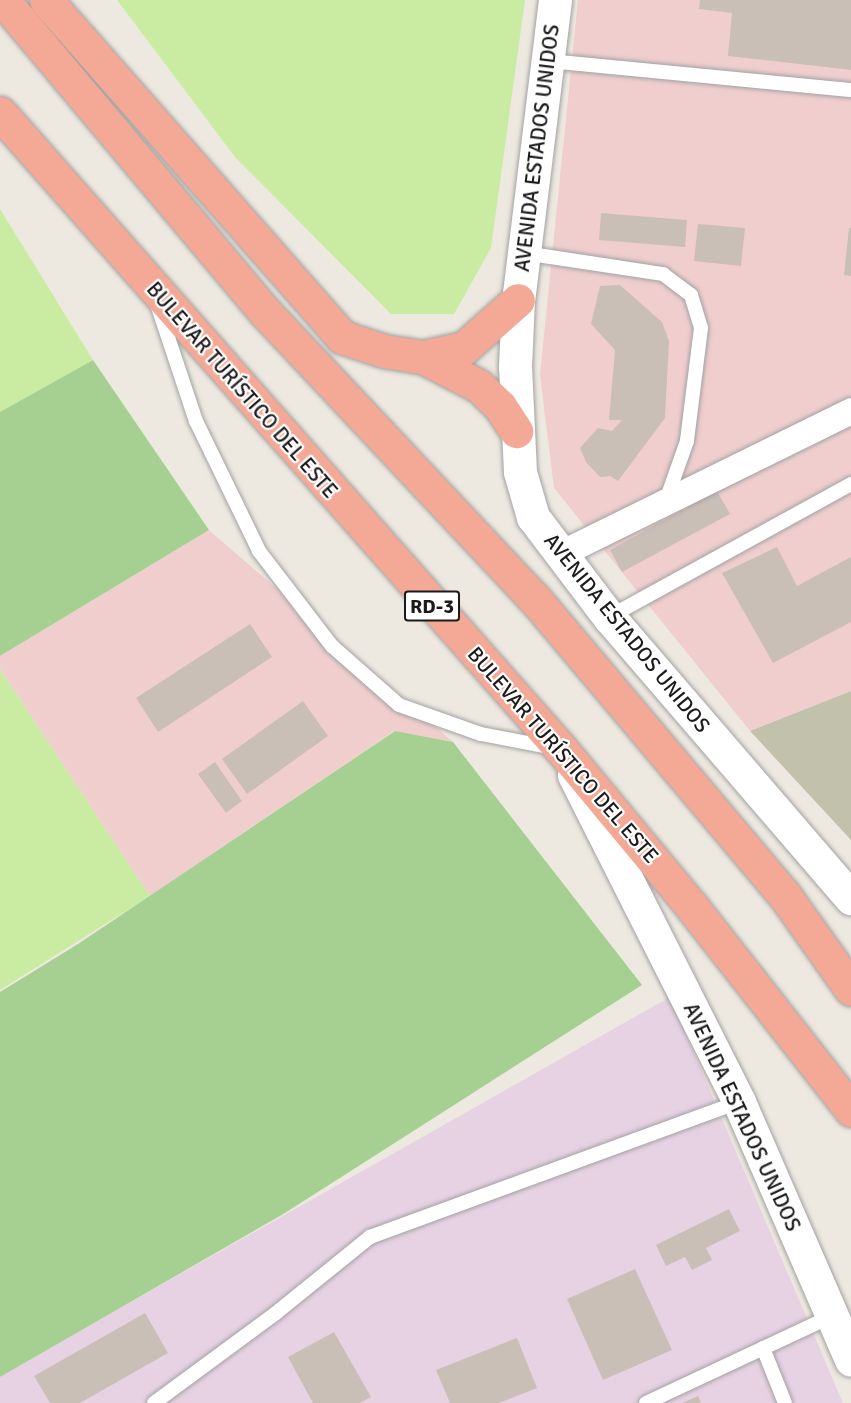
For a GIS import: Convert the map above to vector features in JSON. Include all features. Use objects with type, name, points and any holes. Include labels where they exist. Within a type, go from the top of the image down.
[{"type":"highway","points":[[3,0],[265,312],[534,598],[785,896],[851,989]]},
{"type":"highway","points":[[46,0],[342,337],[384,351],[423,357],[479,386],[500,406],[516,431]]},
{"type":"highway","name":"BULEVAR TURÍSTICO DEL ESTE","points":[[0,114],[561,749],[692,907],[851,1110]]},
{"type":"highway","points":[[423,357],[464,348],[518,300]]},
{"type":"street","name":"AVENIDA ESTADOS UNIDOS","points":[[555,0],[518,300],[516,431],[520,472],[533,517],[609,617],[851,898]]},
{"type":"street","points":[[561,554],[851,411]]},
{"type":"street","name":"AVENIDA ESTADOS UNIDOS","points":[[561,749],[739,1102],[851,1360]]},
{"type":"lane","points":[[548,61],[851,90]]},
{"type":"lane","points":[[524,253],[663,274],[691,295],[700,328],[687,441],[664,505]]},
{"type":"lane","points":[[151,285],[196,421],[259,551],[332,646],[399,705],[481,734],[561,749]]},
{"type":"lane","points":[[609,617],[851,484]]},
{"type":"lane","points":[[154,1403],[276,1314],[370,1237],[739,1102]]},
{"type":"lane","points":[[646,1403],[832,1316]]},
{"type":"lane","points":[[763,1348],[784,1403]]},
{"type":"shaded area","points":[[578,0],[851,0],[851,691],[750,731],[554,488],[540,375]]},
{"type":"shaded area","points":[[209,530],[453,742],[394,731],[150,896],[0,669],[0,656]]},
{"type":"shaded area","points":[[851,691],[851,840],[750,731]]},
{"type":"shaded area","points":[[670,997],[843,1403],[0,1403],[0,1377],[3,1374]]},
{"type":"green space","points":[[117,0],[525,0],[491,248],[454,314],[391,314],[235,157]]},
{"type":"green space","points":[[0,209],[93,360],[0,412]]},
{"type":"green space","points":[[93,360],[209,530],[0,656],[0,412]]},
{"type":"green space","points":[[0,669],[150,896],[0,990]]},
{"type":"green space","points":[[395,731],[453,742],[642,985],[285,1213],[0,1377],[0,992],[78,944]]},
{"type":"building","points":[[700,0],[851,0],[851,70],[728,56],[732,13],[699,9]]},
{"type":"building","points":[[601,213],[687,220],[685,247],[599,240]]},
{"type":"building","points":[[698,224],[745,228],[741,266],[694,261]]},
{"type":"building","points":[[849,228],[851,228],[851,276],[844,275]]},
{"type":"building","points":[[620,285],[662,322],[669,341],[665,418],[618,481],[610,476],[600,477],[586,462],[580,448],[598,428],[612,431],[622,420],[609,420],[615,350],[591,324],[600,286]]},
{"type":"building","points":[[717,491],[730,514],[622,572],[610,550]]},
{"type":"building","points":[[777,547],[797,586],[851,557],[851,622],[773,663],[722,573]]},
{"type":"building","points":[[250,624],[272,657],[158,732],[136,698]]},
{"type":"building","points":[[303,701],[328,736],[247,794],[222,759]]},
{"type":"building","points":[[215,762],[242,801],[226,813],[198,774]]},
{"type":"building","points":[[729,1209],[740,1231],[706,1248],[712,1260],[692,1270],[685,1257],[666,1266],[656,1245]]},
{"type":"building","points":[[635,1269],[672,1350],[603,1380],[567,1299]]},
{"type":"building","points":[[145,1313],[168,1353],[80,1403],[50,1403],[34,1376]]},
{"type":"building","points":[[334,1332],[371,1397],[360,1403],[313,1403],[288,1357]]},
{"type":"building","points":[[517,1338],[537,1388],[499,1403],[450,1403],[436,1370]]},
{"type":"building","points":[[698,1396],[701,1403],[682,1403]]}]
